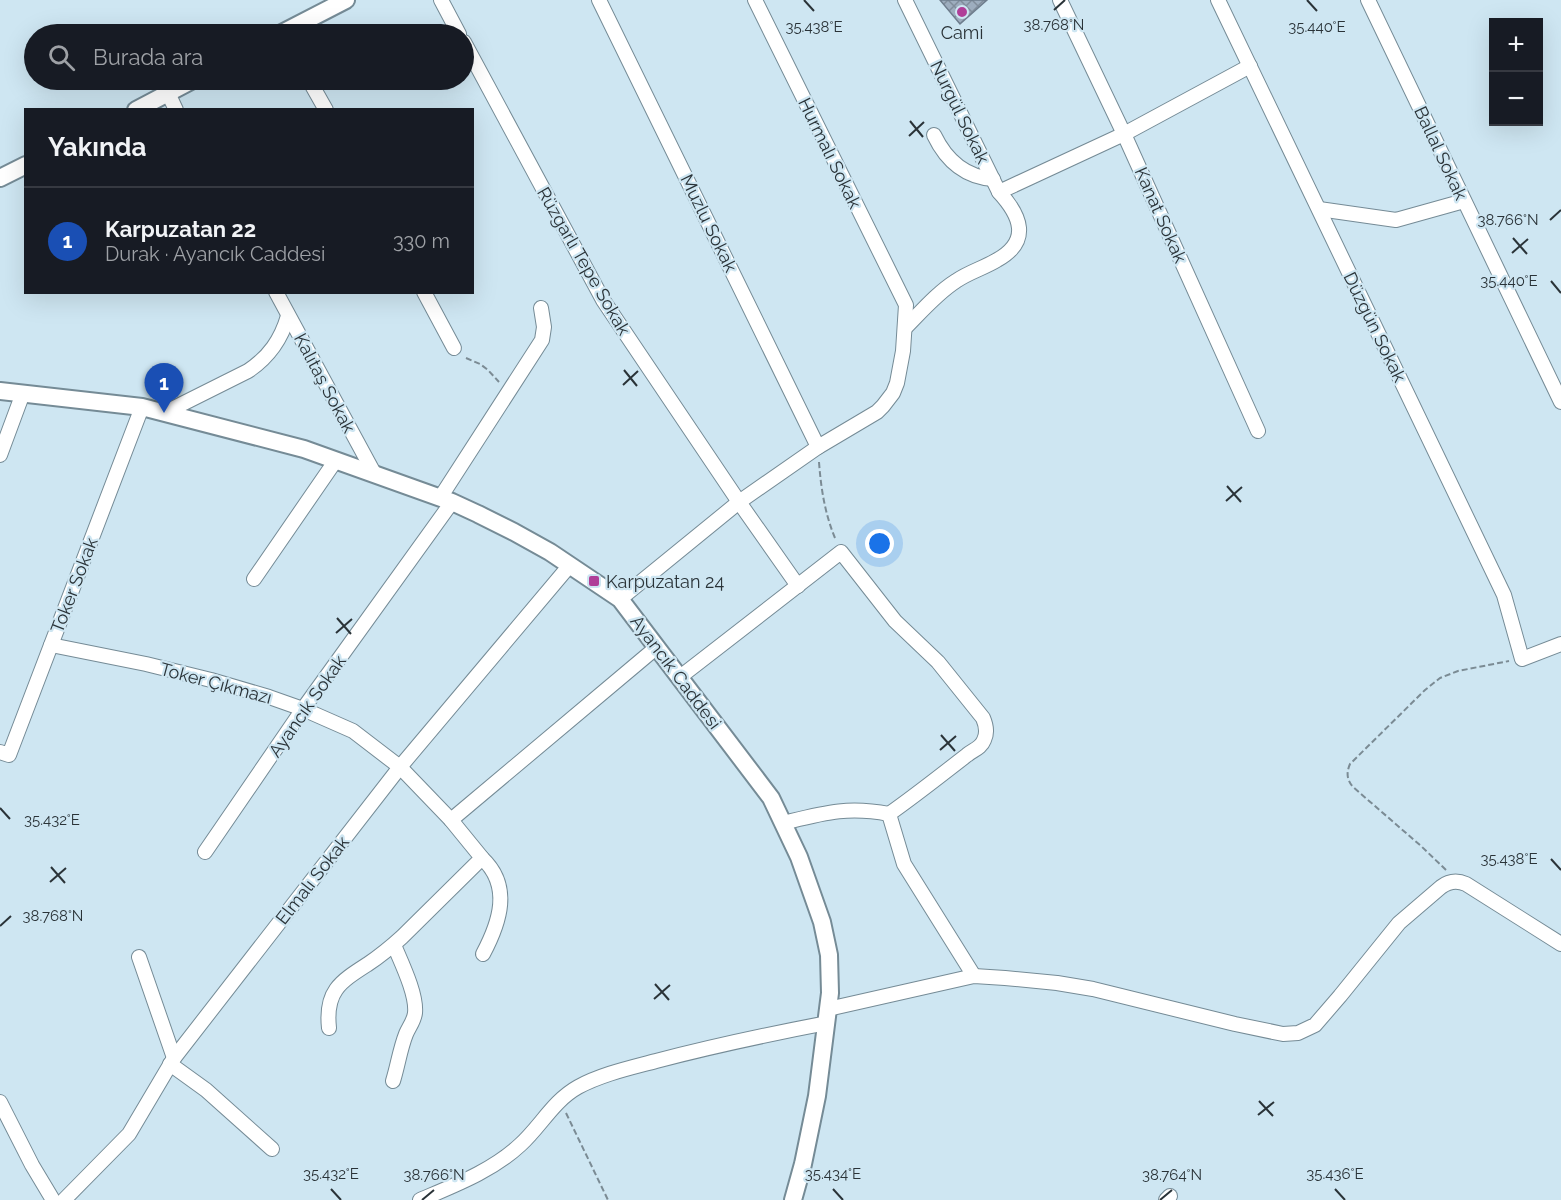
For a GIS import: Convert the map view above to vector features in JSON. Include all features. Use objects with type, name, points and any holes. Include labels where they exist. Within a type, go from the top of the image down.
[{"type":"street","points":[[302,24],[346,0]]},
{"type":"street","points":[[441,0],[454,24]]},
{"type":"street","name":"Muzlu Sokak","points":[[599,0],[818,447]]},
{"type":"street","name":"Hurmalı Sokak","points":[[755,0],[906,305],[905,328]]},
{"type":"street","name":"Nurgül Sokak","points":[[905,0],[999,192],[1007,201],[1018,222],[1020,232],[1016,243],[1002,257],[966,274],[948,286],[905,328]]},
{"type":"street","name":"Kanat Sokak","points":[[1060,0],[1124,134],[1258,431]]},
{"type":"street","name":"Düzgün Sokak","points":[[1218,0],[1504,595],[1522,659]]},
{"type":"street","name":"Ballal Sokak","points":[[1368,0],[1561,402]]},
{"type":"street","name":"Rüzgarlı Tepe Sokak","points":[[474,61],[603,300],[798,586]]},
{"type":"street","points":[[999,192],[1124,134],[1250,66]]},
{"type":"street","points":[[140,108],[174,90]]},
{"type":"street","points":[[315,90],[325,108]]},
{"type":"street","points":[[168,93],[176,108]]},
{"type":"street","points":[[934,135],[946,156],[961,169],[976,176],[993,179]]},
{"type":"street","points":[[0,178],[24,166]]},
{"type":"street","points":[[1319,209],[1396,220],[1464,201]]},
{"type":"street","name":"Kalıtaş Sokak","points":[[277,294],[374,473]]},
{"type":"street","points":[[425,294],[454,348]]},
{"type":"street","name":"Ayancık Sokak","points":[[205,852],[446,500],[506,395],[542,340],[544,327],[541,308]]},
{"type":"street","points":[[164,412],[258,365],[273,349],[288,316]]},
{"type":"street","points":[[620,599],[739,502],[818,447],[877,412],[888,400],[897,383],[905,328]]},
{"type":"street","name":"Ayancık Caddesi","points":[[0,391],[142,407],[304,449],[446,500],[514,532],[570,565],[620,599],[771,798],[808,883],[825,935],[830,974],[827,1016],[811,1128],[793,1200]]},
{"type":"street","points":[[0,455],[23,393]]},
{"type":"street","name":"Toker Sokak","points":[[0,752],[9,755],[142,407]]},
{"type":"street","points":[[254,579],[336,460]]},
{"type":"street","points":[[680,677],[842,552],[896,621],[938,662],[983,718],[987,728],[981,746],[889,814],[840,810],[783,823]]},
{"type":"street","name":"Elmalı Sokak","points":[[64,1200],[129,1134],[172,1061],[400,767],[570,565]]},
{"type":"street","points":[[1522,659],[1561,644]]},
{"type":"street","name":"Toker Çıkmazı","points":[[51,645],[212,680],[303,709],[353,731],[400,767],[451,820],[495,873],[500,891],[500,905],[496,925],[483,954]]},
{"type":"street","points":[[451,820],[657,647]]},
{"type":"street","points":[[889,814],[904,864],[974,976]]},
{"type":"street","points":[[328,1028],[329,1006],[337,988],[349,975],[394,945],[482,858]]},
{"type":"street","points":[[420,1200],[475,1175],[505,1157],[529,1136],[560,1100],[586,1083],[621,1070],[974,976],[1031,980],[1093,989],[1283,1034],[1298,1033],[1315,1025],[1399,923],[1445,884],[1455,881],[1466,884],[1561,944]]},
{"type":"street","points":[[393,1081],[415,1007],[410,986],[394,945]]},
{"type":"street","points":[[140,957],[172,1061],[272,1149]]},
{"type":"street","points":[[0,1102],[16,1136],[53,1200]]},
{"type":"path","points":[[454,348],[462,356],[488,370],[506,395]]},
{"type":"path","points":[[818,447],[820,480],[826,512],[842,552]]},
{"type":"path","points":[[1455,881],[1421,846],[1353,787],[1348,780],[1348,770],[1350,764],[1440,678],[1458,671],[1522,659]]},
{"type":"path","points":[[560,1100],[608,1200]]},
{"type":"building","name":"Cami","points":[[940,0],[987,0],[960,24]]},
{"type":"place","name":"Cami","points":[[962,12]]},
{"type":"place","name":"Karpuzatan 22","points":[[164,413]]},
{"type":"place","name":"Karpuzatan 24","points":[[594,581]]}]
